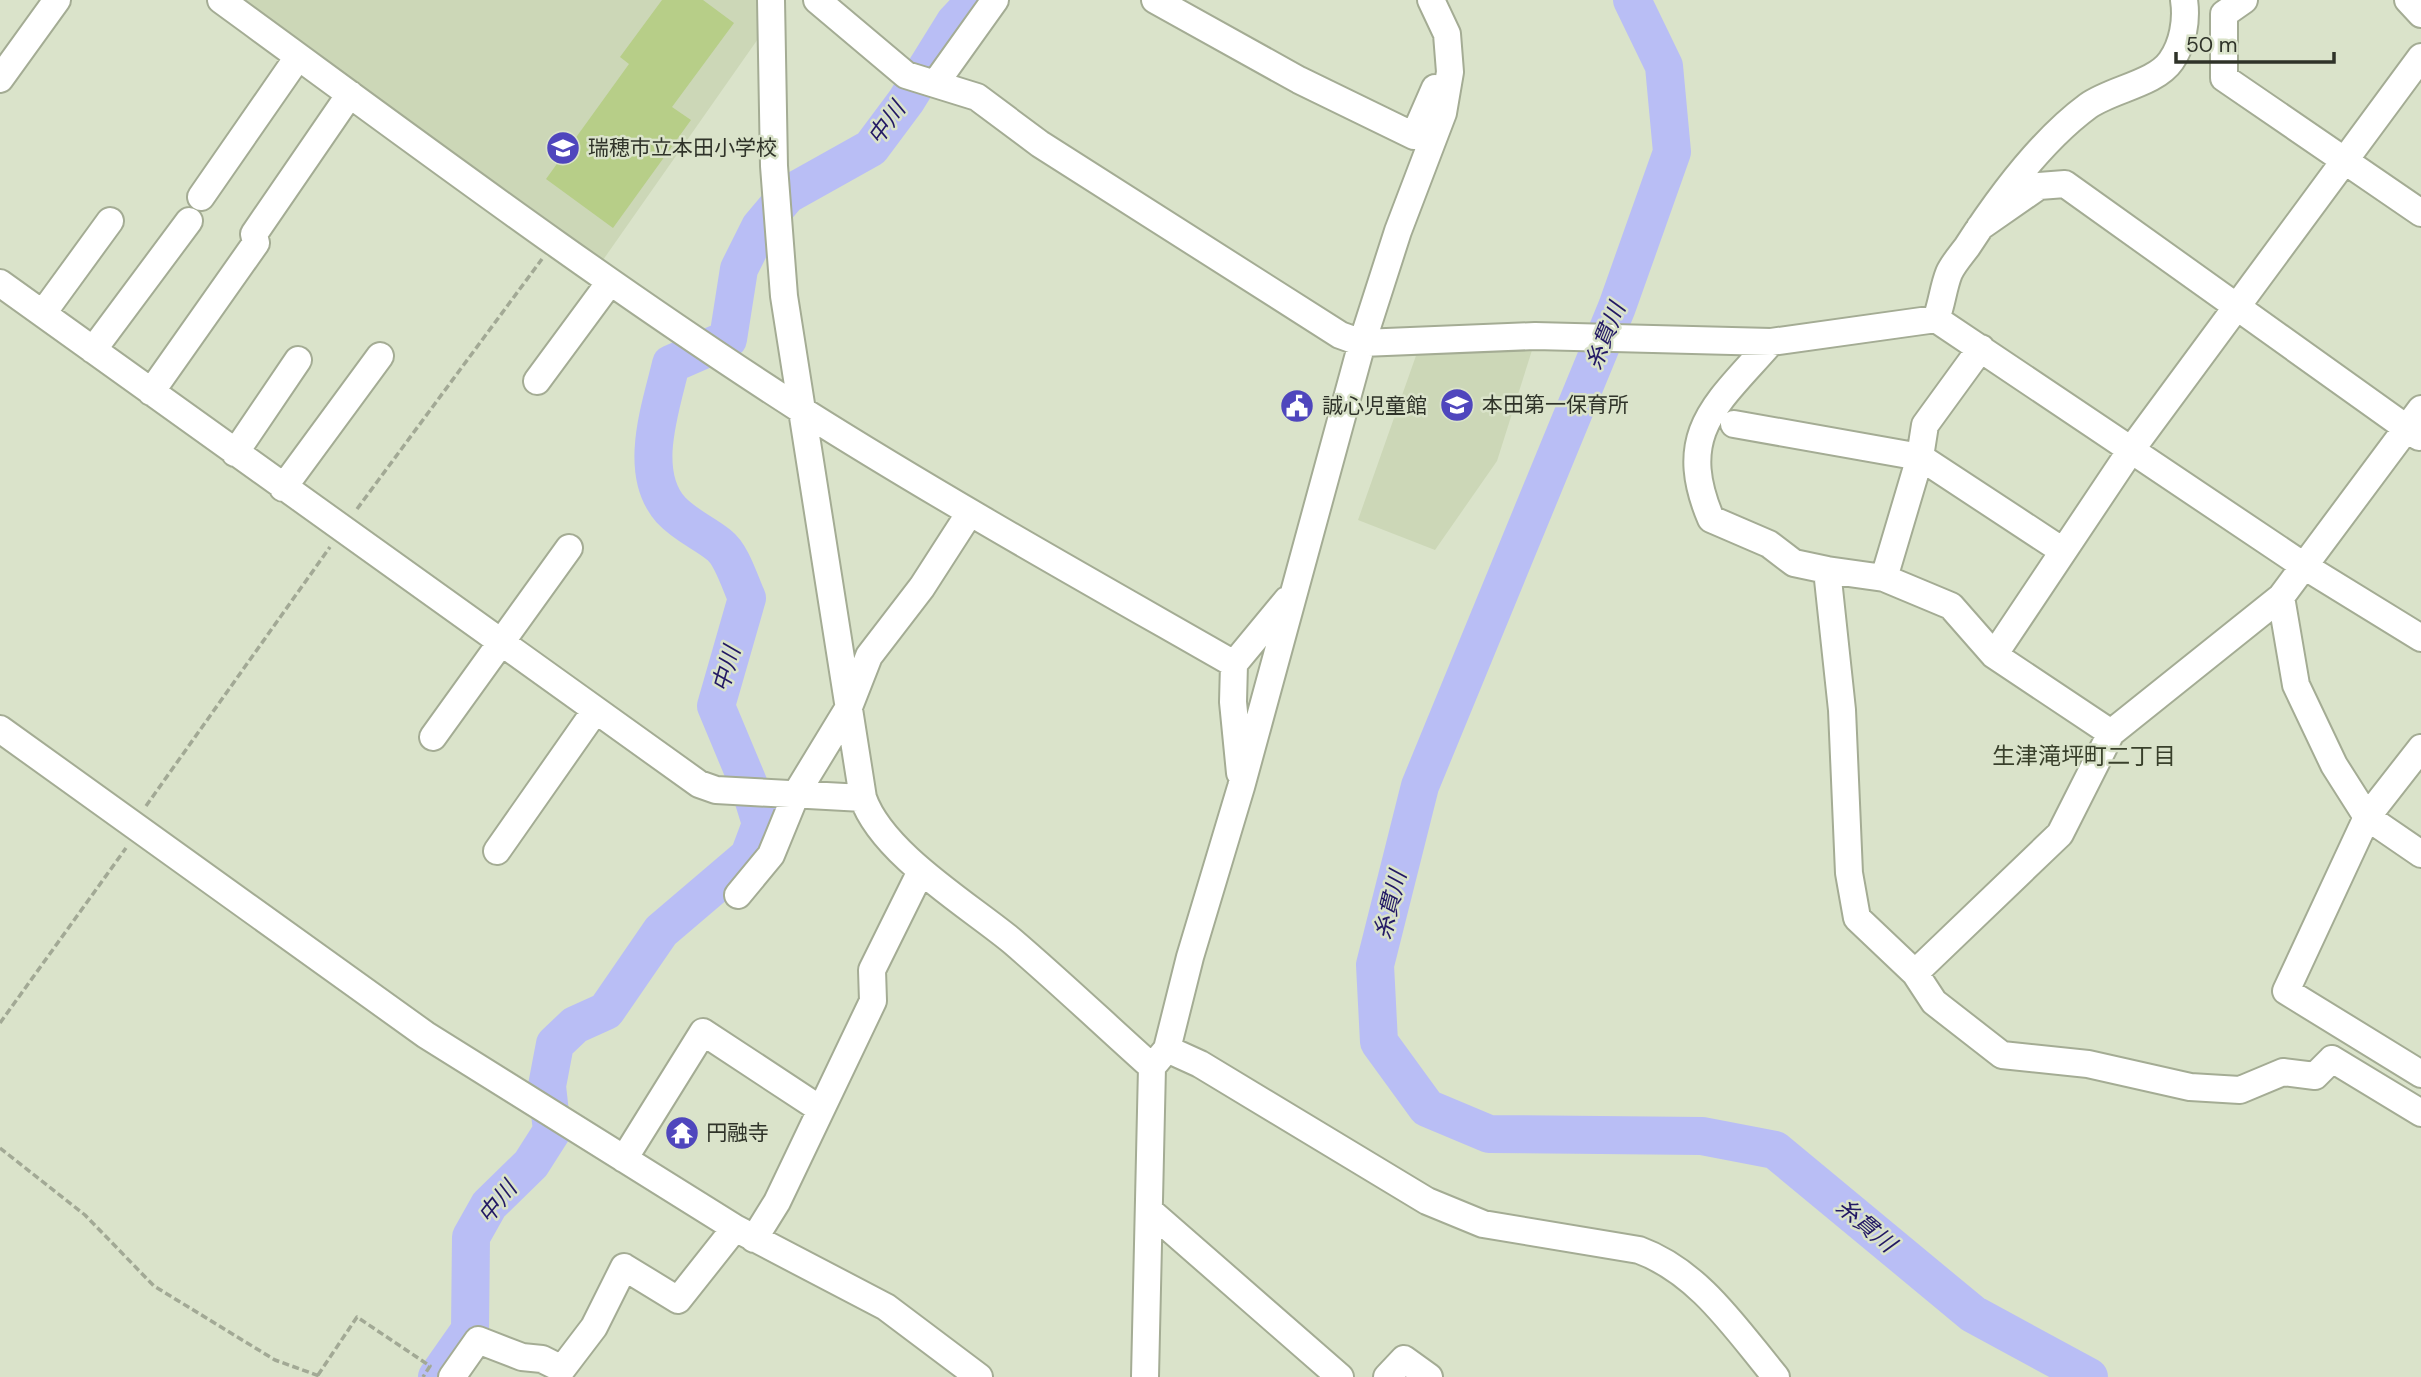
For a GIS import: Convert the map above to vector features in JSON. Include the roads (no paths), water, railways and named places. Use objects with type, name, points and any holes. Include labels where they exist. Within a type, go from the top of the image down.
[{"type":"street","points":[[0,79],[57,0]]},
{"type":"street","points":[[221,0],[610,282],[801,410],[969,514],[1234,664]]},
{"type":"street","points":[[771,0],[774,166],[784,296],[863,798],[870,817],[921,871],[1159,1058],[1200,1064],[1427,1201],[1483,1224],[1639,1251],[1663,1259],[1688,1276],[1713,1302],[1776,1377]]},
{"type":"street","points":[[817,0],[906,75],[977,97],[1040,144],[1340,335],[1362,343],[1535,336],[1771,341],[1936,319],[2304,566],[2421,638]]},
{"type":"street","points":[[934,83],[995,0]]},
{"type":"street","points":[[1155,0],[1299,80],[1414,136],[1435,88],[1447,91]]},
{"type":"street","points":[[1145,1377],[1159,1058],[1241,787],[1362,343],[1398,231],[1443,113],[1450,72],[1447,34],[1431,0]]},
{"type":"street","points":[[1936,319],[1944,301],[1949,274],[1991,209],[2046,146],[2087,107],[2113,91],[2156,75],[2171,61],[2182,36],[2184,0]]},
{"type":"street","points":[[2244,0],[2224,14],[2224,78],[2421,213]]},
{"type":"street","points":[[2408,0],[2421,13]]},
{"type":"street","points":[[201,197],[298,57]]},
{"type":"street","points":[[1994,655],[2131,450],[2235,306],[2347,161],[2421,57]]},
{"type":"street","points":[[151,392],[256,243],[254,234],[350,94]]},
{"type":"street","points":[[1914,973],[2060,834],[2111,733],[2281,597],[2416,425],[2235,306],[2065,184],[2039,186],[1980,227]]},
{"type":"street","points":[[43,313],[110,221]]},
{"type":"street","points":[[93,350],[189,221]]},
{"type":"street","points":[[0,282],[283,488],[699,784],[716,790],[863,798]]},
{"type":"street","points":[[537,381],[610,282]]},
{"type":"street","points":[[1771,341],[1714,407],[1702,426],[1696,467],[1702,498],[1711,519],[1769,544],[1794,562],[1884,579],[1951,606],[1994,655],[2111,733]]},
{"type":"street","points":[[1884,579],[1920,457],[1924,425],[1981,348]]},
{"type":"street","points":[[283,488],[380,356]]},
{"type":"street","points":[[235,453],[298,360]]},
{"type":"street","points":[[1734,424],[1920,457],[2063,551]]},
{"type":"street","points":[[738,895],[771,855],[796,794],[849,707],[870,656],[922,587],[969,514]]},
{"type":"street","points":[[433,737],[569,548]]},
{"type":"street","points":[[1827,570],[1842,710],[1849,873],[1857,918],[1914,973],[1934,1002],[2002,1055],[2088,1064],[2190,1087],[2241,1090],[2283,1072],[2315,1076],[2332,1059]]},
{"type":"street","points":[[1241,787],[1235,743],[1234,664],[1292,593]]},
{"type":"street","points":[[2281,597],[2296,685],[2334,765],[2367,817],[2421,854]]},
{"type":"street","points":[[497,851],[595,711]]},
{"type":"street","points":[[0,729],[426,1035],[745,1233],[887,1307],[979,1377]]},
{"type":"street","points":[[2417,1072],[2286,991],[2367,817],[2421,748]]},
{"type":"street","points":[[453,1377],[478,1340],[522,1357],[542,1359],[562,1369],[594,1326],[624,1267],[678,1300],[777,1202],[873,1001],[872,970],[921,871]]},
{"type":"street","points":[[624,1158],[704,1032],[820,1109]]},
{"type":"street","points":[[2332,1059],[2417,1072]]},
{"type":"street","points":[[2332,1059],[2421,1113]]},
{"type":"street","points":[[1151,1212],[1340,1377]]},
{"type":"street","points":[[1387,1377],[1404,1359],[1429,1377]]},
{"type":"waterway","name":"中川","points":[[437,1377],[470,1330],[471,1237],[489,1205],[531,1164],[552,1131],[547,1086],[555,1044],[575,1025],[606,1011],[661,931],[749,856],[761,824],[749,785],[716,706],[747,598],[724,550],[671,510],[661,495],[655,477],[654,439],[671,364],[728,339],[739,269],[760,227],[787,195],[871,148],[906,101],[955,22],[976,0]]},
{"type":"waterway","name":"糸貫川","points":[[1632,0],[1664,66],[1672,152],[1617,307],[1420,786],[1375,965],[1379,1042],[1427,1108],[1489,1134],[1702,1136],[1775,1150],[1973,1314],[2089,1377]]},
{"type":"place","name":"瑞穂市立本田小学校","points":[[563,148]]},
{"type":"place","name":"本田第一保育所","points":[[1457,405]]},
{"type":"place","name":"誠心児童館","points":[[1297,406]]},
{"type":"place","name":"円融寺","points":[[682,1133]]},
{"type":"district","name":"生津滝坪町二丁目","points":[[2084,756]]}]
